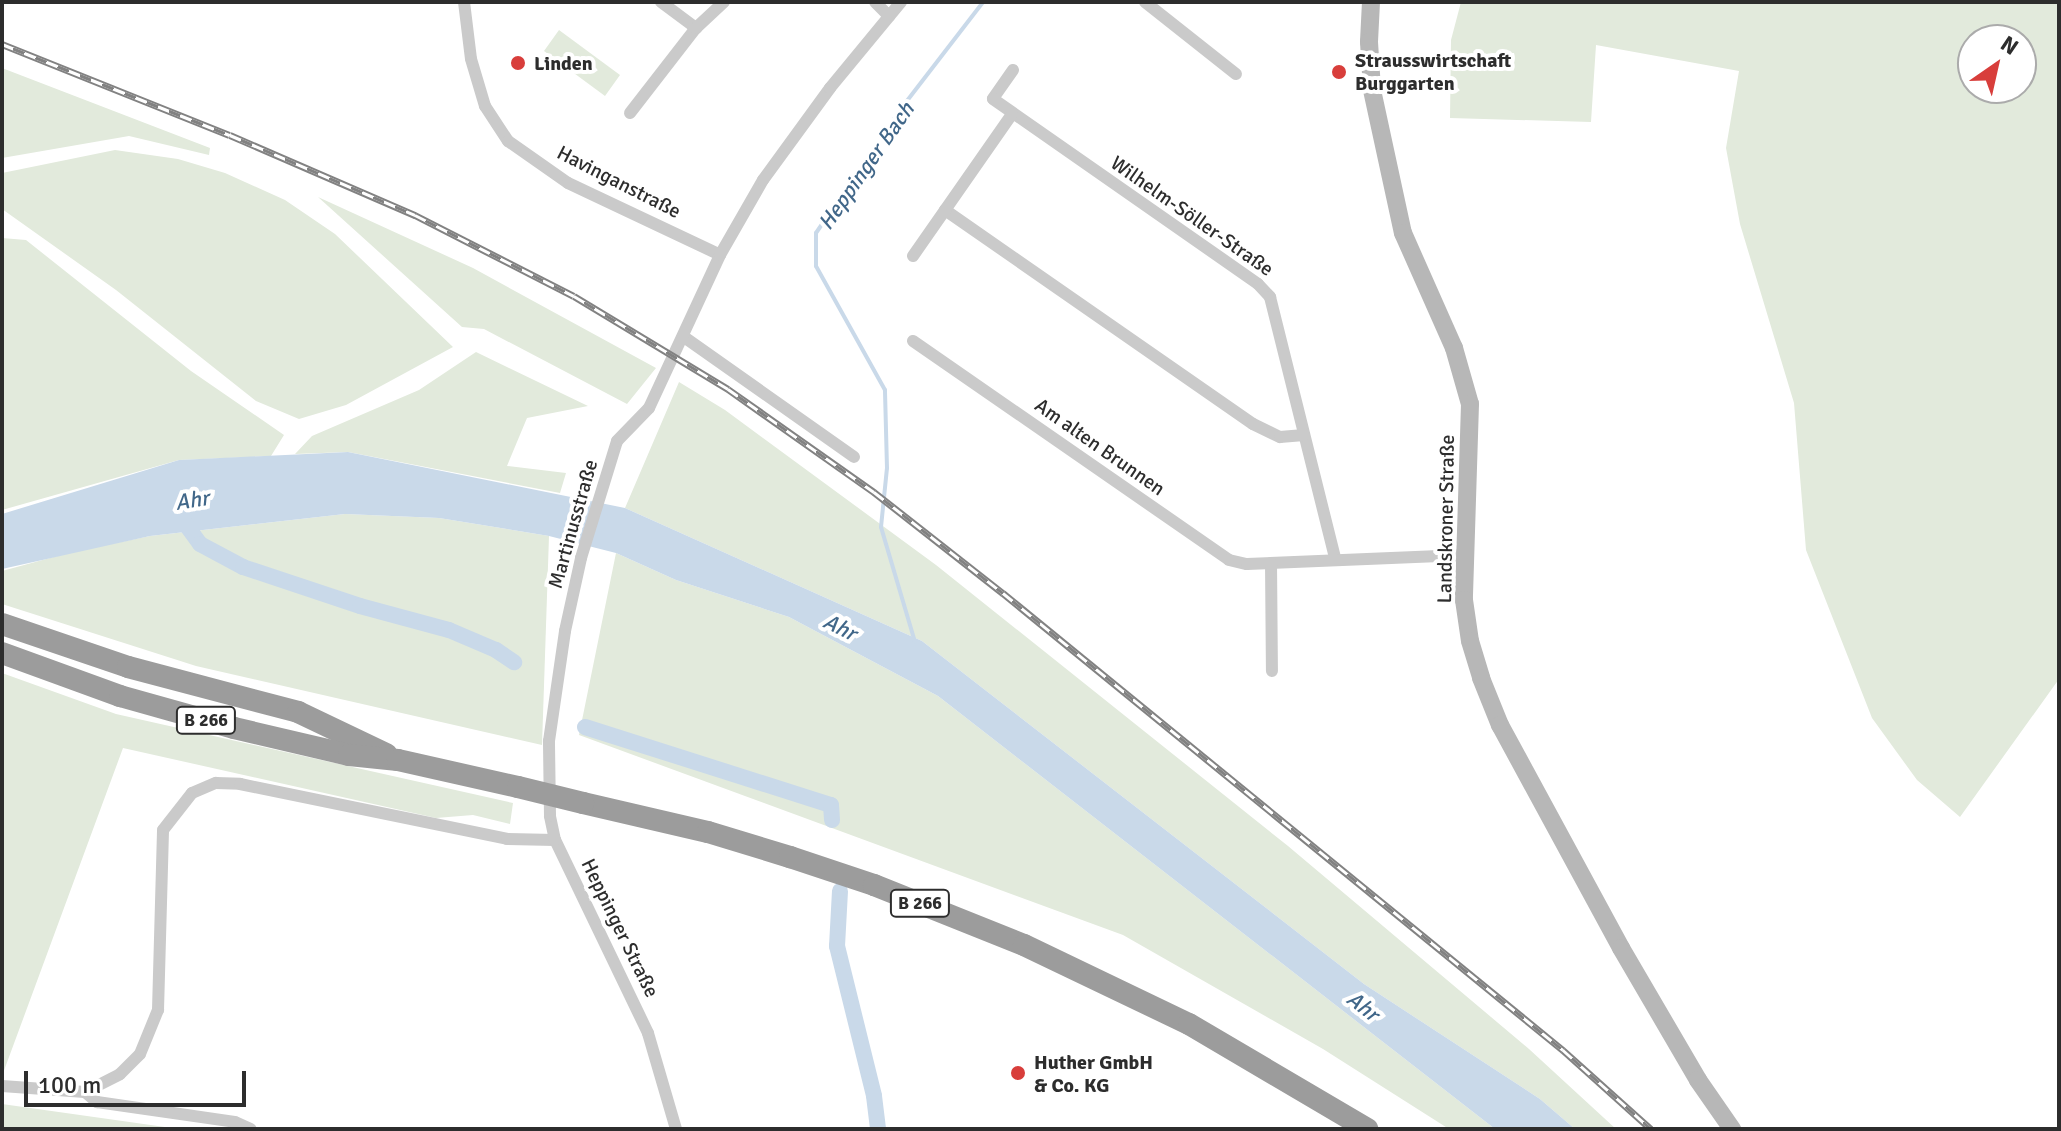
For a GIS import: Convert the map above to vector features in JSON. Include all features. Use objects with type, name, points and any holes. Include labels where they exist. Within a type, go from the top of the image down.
[{"type":"highway","name":"B 266","points":[[2,624],[128,667],[298,712],[398,760]]},
{"type":"highway","name":"B 266","points":[[10,656],[120,696],[234,728],[349,755],[398,760],[722,836],[874,885],[966,921],[1111,985],[1189,1024],[1367,1129]]},
{"type":"main road","name":"Landskroner Straße","points":[[1371,2],[1369,42],[1372,90],[1403,233],[1454,348],[1470,404],[1464,555],[1470,641],[1500,725],[1621,948],[1698,1080],[1732,1129]]},
{"type":"street","name":"Havinganstraße","points":[[464,2],[471,59],[485,106],[508,141],[568,183],[720,255]]},
{"type":"street","points":[[661,2],[696,28]]},
{"type":"street","points":[[630,113],[696,28],[724,2]]},
{"type":"street","points":[[875,2],[889,16]]},
{"type":"street","name":"Martinusstraße","points":[[549,741],[551,709],[581,558],[617,441],[649,408],[720,255],[788,143],[901,2]]},
{"type":"street","points":[[1145,2],[1236,74]]},
{"type":"street","points":[[913,256],[1012,114],[993,99],[1013,70]]},
{"type":"street","name":"Wilhelm-Söller-Straße","points":[[1012,114],[1258,284],[1270,297],[1328,517],[1335,558]]},
{"type":"street","points":[[945,210],[1253,424],[1280,437],[1304,435]]},
{"type":"street","points":[[684,337],[854,457]]},
{"type":"street","name":"Am alten Brunnen","points":[[913,341],[1229,560],[1247,564],[1464,555]]},
{"type":"street","points":[[1271,563],[1272,671]]},
{"type":"street","name":"Heppinger Straße","points":[[549,741],[550,816],[555,840],[648,1033],[676,1129]]},
{"type":"street","points":[[2,1086],[85,1092],[120,1074],[140,1054],[151,1035],[158,1010],[163,830],[192,793],[216,783],[240,784],[507,839],[555,840]]},
{"type":"street","points":[[85,1092],[97,1102],[235,1122],[251,1129]]},
{"type":"shaded area","points":[[1461,2],[2059,2],[2059,679],[1960,817],[1917,780],[1872,718],[1806,550],[1794,403],[1740,224],[1726,148],[1739,71],[1596,45],[1591,122],[1450,118],[1451,40]]},
{"type":"shaded area","points":[[559,30],[620,75],[605,96],[544,51]]},
{"type":"shaded area","points":[[2,68],[210,148],[209,155],[129,136],[2,158]]},
{"type":"shaded area","points":[[115,150],[178,159],[225,173],[285,200],[335,234],[453,347],[346,405],[299,419],[256,401],[116,290],[2,209],[2,173]]},
{"type":"shaded area","points":[[318,197],[473,268],[656,368],[627,404],[484,329],[462,327]]},
{"type":"shaded area","points":[[2,238],[26,240],[191,371],[284,435],[271,456],[179,460],[2,510]]},
{"type":"shaded area","points":[[476,352],[588,406],[527,418],[507,466],[566,473],[560,493],[348,452],[295,454],[312,436],[419,390]]},
{"type":"shaded area","points":[[679,382],[725,410],[936,565],[1288,846],[1529,1049],[1616,1129],[1575,1129],[1540,1099],[1364,984],[922,641],[625,508]]},
{"type":"shaded area","points":[[345,514],[439,518],[549,536],[542,745],[196,666],[2,604],[2,571],[72,552],[150,536]]},
{"type":"shaded area","points":[[616,553],[676,580],[789,617],[938,696],[1495,1129],[1449,1129],[1323,1049],[1123,935],[579,735]]},
{"type":"shaded area","points":[[2,673],[116,714],[513,803],[510,824],[473,815],[436,818],[123,748],[2,1076]]},
{"type":"shaded area","points":[[2,1104],[179,1129],[2,1129]]},
{"type":"water","name":"Ahr","points":[[348,452],[625,508],[922,641],[1364,984],[1540,1099],[1575,1129],[1495,1129],[938,696],[789,617],[676,580],[616,553],[549,536],[439,518],[345,514],[150,536],[2,569],[2,514],[179,460]]},
{"type":"waterway","name":"Heppinger Bach","points":[[915,642],[881,527],[887,468],[885,390],[816,266],[816,233],[903,106],[983,2]]},
{"type":"waterway","name":"Ahr","points":[[179,515],[200,544],[243,567],[360,606],[449,630],[496,650],[514,662]]},
{"type":"waterway","points":[[585,727],[831,805],[832,820]]},
{"type":"waterway","points":[[840,891],[837,946],[874,1096],[878,1129]]},
{"type":"railway","points":[[2,44],[230,135],[415,215],[574,296],[728,389],[874,492],[1003,593],[1563,1050],[1651,1129]]},
{"type":"place","name":"Linden","points":[[518,63]]},
{"type":"place","name":"Strausswirtschaft Burggarten","points":[[1339,72]]},
{"type":"place","name":"Huther GmbH & Co. KG","points":[[1018,1073]]}]
